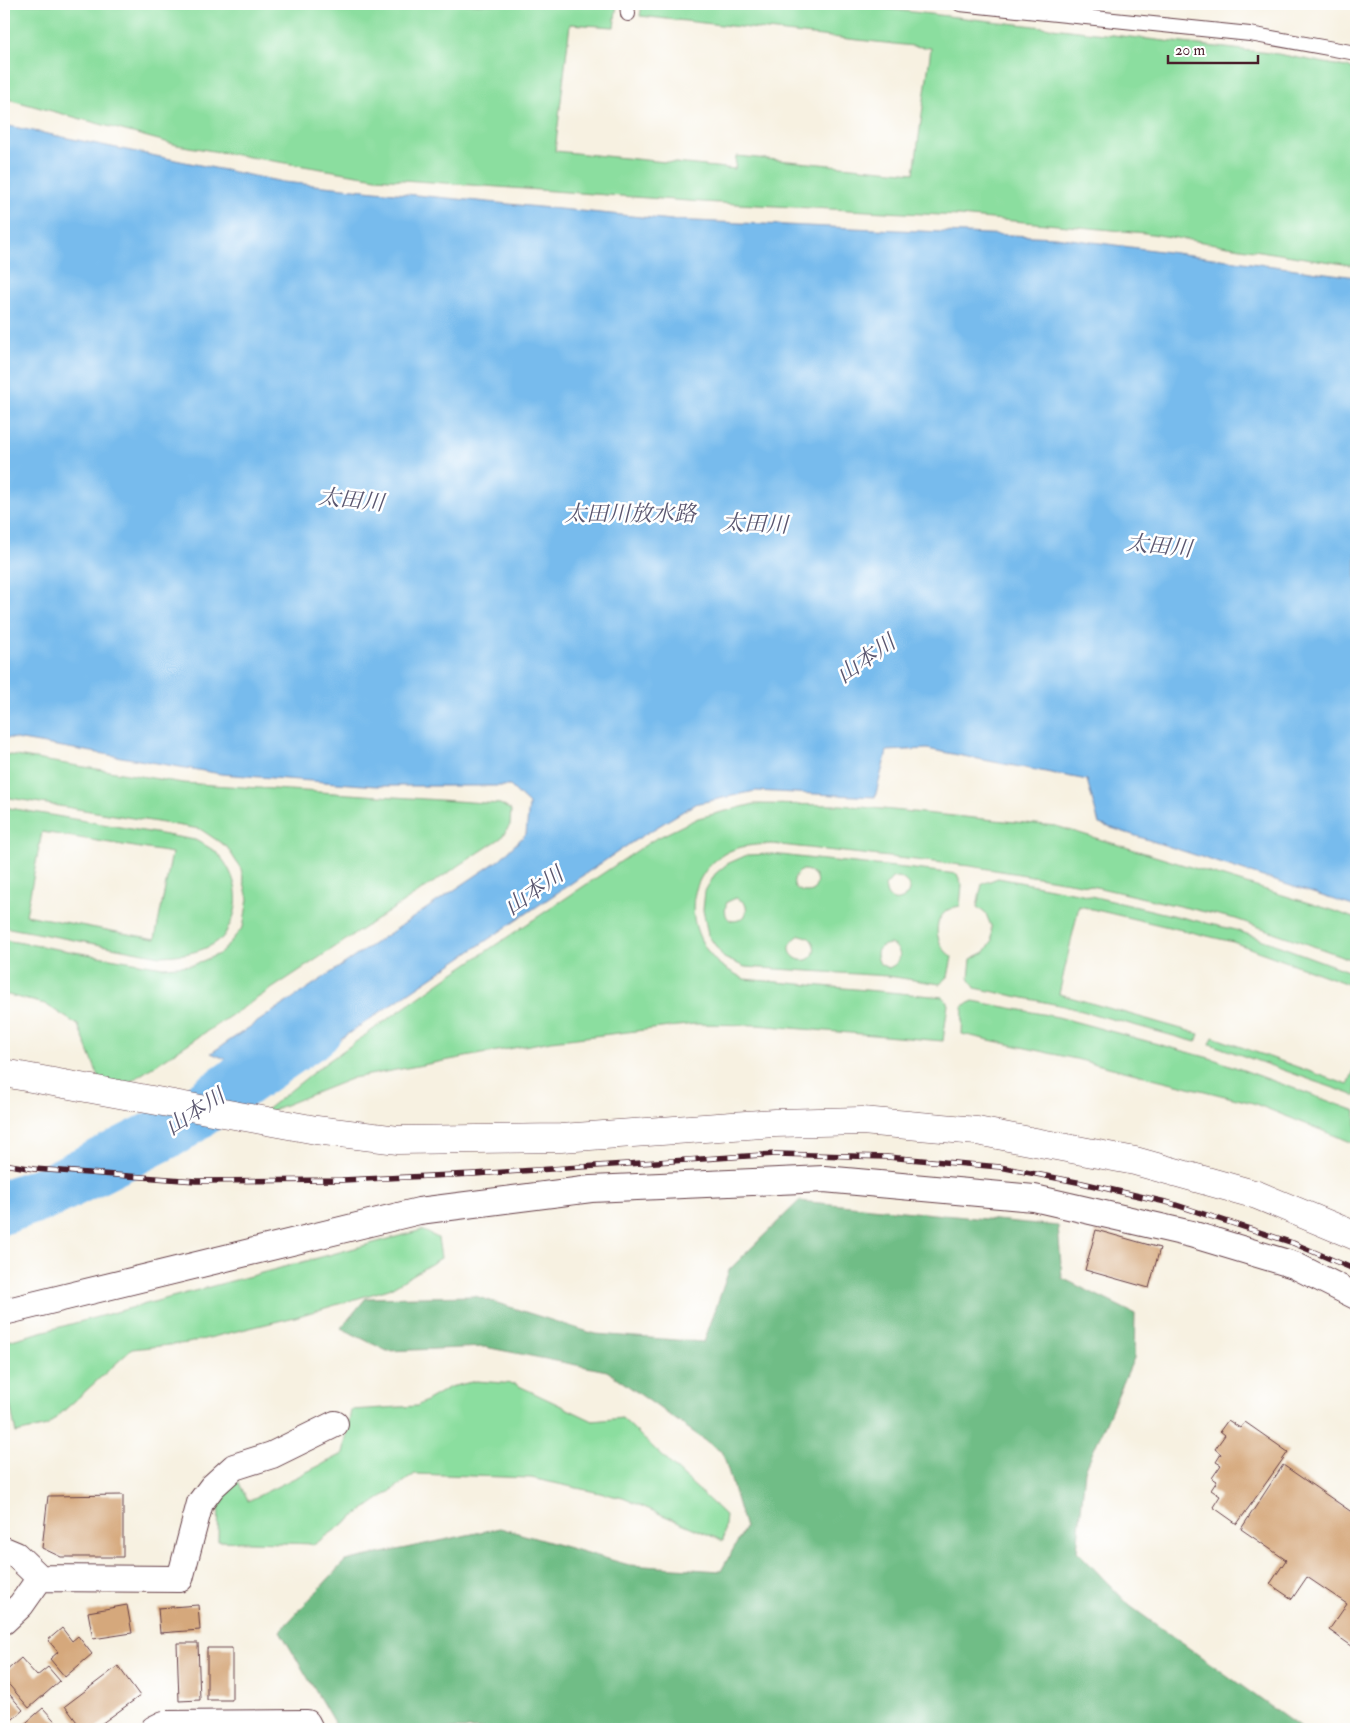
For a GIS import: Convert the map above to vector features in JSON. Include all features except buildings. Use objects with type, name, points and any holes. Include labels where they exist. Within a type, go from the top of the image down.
[{"type":"street","points":[[14,1075],[316,1130],[398,1140],[561,1138],[775,1123],[862,1122],[977,1131],[1134,1161],[1257,1195],[1356,1236]]},
{"type":"street","points":[[4,1312],[419,1211],[591,1189],[824,1179],[1034,1198],[1191,1234],[1294,1265],[1356,1296]]},
{"type":"street","points":[[4,1550],[16,1555],[40,1578],[180,1579],[200,1503],[212,1487],[234,1467],[272,1455],[335,1424]]},
{"type":"street","points":[[4,1621],[22,1605],[40,1578]]},
{"type":"street","points":[[154,1729],[164,1724],[307,1724],[310,1729]]},
{"type":"lane","points":[[960,4],[1250,34],[1356,53]]},
{"type":"green space","points":[[4,4],[617,4],[614,27],[570,24],[555,151],[735,169],[736,156],[914,173],[931,48],[640,16],[642,4],[843,4],[1278,54],[1356,69],[1356,264],[1350,265],[1145,233],[959,216],[702,202],[376,178],[177,145],[4,98]]},
{"type":"green space","points":[[4,754],[183,783],[500,804],[511,810],[510,825],[501,838],[107,1097],[78,1025],[45,1004],[4,994],[4,940],[163,967],[193,965],[221,953],[243,927],[248,899],[241,869],[227,847],[200,829],[4,797]]},
{"type":"green space","points":[[754,804],[841,805],[1056,826],[1356,919],[1356,961],[1236,919],[1087,885],[970,866],[772,844],[747,846],[724,854],[711,865],[701,878],[695,891],[693,906],[699,936],[707,950],[718,963],[744,979],[943,997],[948,1004],[943,1041],[757,1025],[695,1024],[551,1041],[353,1078],[260,1115],[320,1067],[449,976],[653,840],[698,818]]},
{"type":"green space","points":[[4,807],[195,840],[218,854],[230,871],[236,890],[233,919],[223,937],[208,947],[185,954],[160,956],[4,927]],"holes":[[[42,832],[172,853],[155,939],[26,915]]]},
{"type":"green space","points":[[772,854],[957,874],[962,885],[960,906],[950,909],[944,914],[939,920],[937,927],[940,943],[952,957],[948,977],[940,984],[888,976],[745,967],[724,958],[708,935],[703,910],[705,891],[715,874],[727,864],[747,855]],"holes":[[[802,870],[807,870],[815,876],[816,883],[813,891],[807,892],[797,889],[794,882],[797,874]],[[899,877],[907,882],[908,894],[904,898],[892,900],[888,895],[885,886],[892,878]],[[736,898],[742,901],[746,907],[745,916],[736,921],[729,919],[725,912],[727,902]],[[802,935],[812,941],[814,952],[809,959],[798,959],[790,952],[793,941]],[[890,944],[898,949],[900,956],[893,966],[888,968],[880,964],[877,953],[882,946]]]},
{"type":"green space","points":[[998,878],[1082,894],[1236,930],[1356,974],[1356,987],[1233,942],[1079,906],[1059,994],[1199,1034],[1196,1042],[1064,1006],[975,988],[969,978],[971,959],[985,952],[992,941],[991,926],[986,914],[977,907],[982,884]]},
{"type":"green space","points":[[973,1001],[1058,1017],[1213,1059],[1356,1111],[1356,1144],[1253,1103],[1076,1059],[962,1034],[963,1006]]},
{"type":"green space","points":[[1213,1037],[1348,1085],[1356,1065],[1356,1096],[1210,1044]]},
{"type":"green space","points":[[799,1201],[1058,1226],[1062,1278],[1135,1314],[1134,1358],[1085,1470],[1077,1551],[1130,1606],[1302,1729],[338,1729],[280,1631],[345,1561],[500,1528],[629,1565],[721,1571],[745,1528],[723,1453],[607,1371],[485,1347],[387,1351],[341,1328],[366,1298],[475,1296],[595,1334],[704,1342],[729,1270]]},
{"type":"green space","points":[[422,1230],[438,1238],[441,1258],[389,1289],[295,1317],[188,1343],[132,1349],[47,1426],[16,1433],[4,1375],[4,1342]]},
{"type":"green space","points":[[476,1381],[515,1384],[593,1421],[622,1418],[726,1516],[723,1541],[623,1498],[531,1478],[415,1474],[315,1544],[218,1541],[219,1496],[238,1481],[248,1501],[343,1454],[351,1410],[417,1406],[450,1387]]},
{"type":"water","name":"太田川放水路","points":[[4,125],[283,182],[672,220],[1055,237],[1356,277],[1356,907],[1099,824],[1087,780],[927,749],[887,751],[875,797],[755,791],[695,804],[634,841],[278,1081],[211,1053],[499,860],[526,834],[529,804],[510,786],[376,786],[221,774],[4,737]]},
{"type":"waterway","name":"山本川","points":[[4,1207],[50,1191],[176,1127],[315,1030]]},
{"type":"railway","points":[[4,1164],[34,1169],[196,1181],[342,1180],[474,1174],[776,1154],[887,1157],[1000,1167],[1170,1203],[1293,1243],[1356,1270]]},
{"type":"water label","name":"太田川","points":[[351,500]]},
{"type":"water label","name":"太田川","points":[[755,524]]},
{"type":"water label","name":"太田川","points":[[1159,546]]}]
